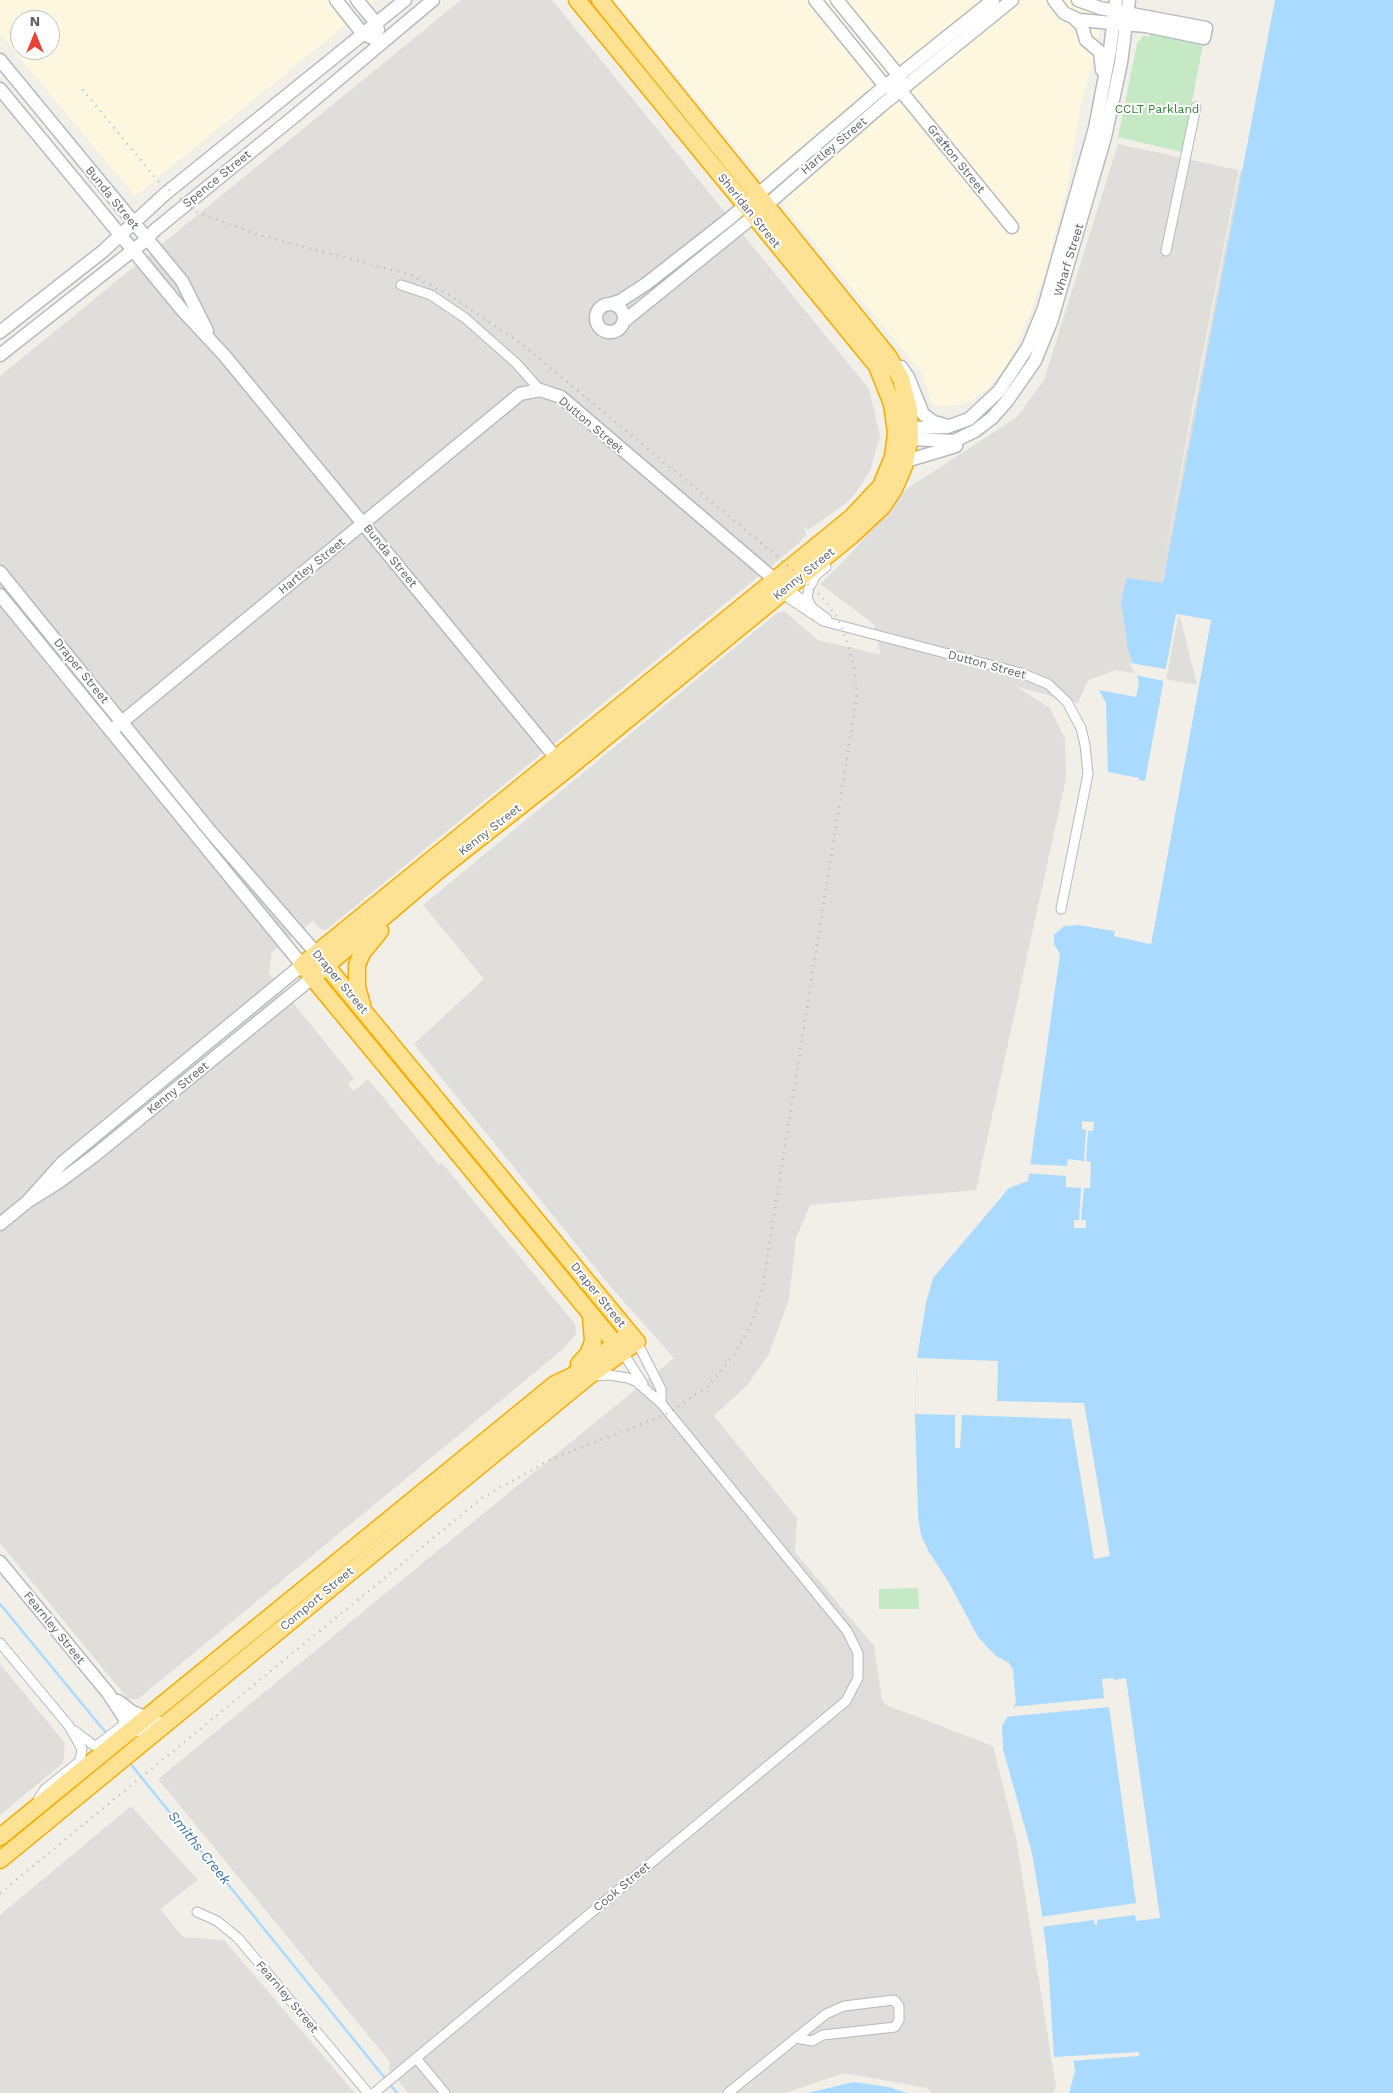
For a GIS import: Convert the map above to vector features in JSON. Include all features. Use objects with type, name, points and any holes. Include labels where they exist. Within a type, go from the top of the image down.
[{"type":"highway","name":"Sheridan Street","points":[[577,0],[888,356],[906,394],[905,433]]},
{"type":"highway","name":"Sheridan Street","points":[[600,0],[877,366],[905,433]]},
{"type":"highway","name":"Kenny Street","points":[[312,978],[321,960],[781,587],[851,536],[872,518],[899,480],[906,461],[905,433]]},
{"type":"highway","name":"Kenny Street","points":[[781,587],[875,494],[890,467],[905,433]]},
{"type":"highway","name":"Kenny Street","points":[[302,965],[321,960],[439,870],[561,764]]},
{"type":"highway","points":[[364,1010],[357,987],[358,965],[362,954],[372,939],[439,870]]},
{"type":"highway","name":"Draper Street","points":[[321,960],[634,1338]]},
{"type":"highway","name":"Draper Street","points":[[302,965],[619,1349]]},
{"type":"highway","points":[[555,1384],[588,1354],[594,1338],[590,1314]]},
{"type":"highway","name":"Comport Street","points":[[0,1860],[116,1743],[220,1680],[634,1338]]},
{"type":"highway","name":"Comport Street","points":[[0,1837],[555,1384],[619,1349]]},
{"type":"street","points":[[336,0],[363,34],[382,42]]},
{"type":"street","points":[[357,0],[376,23],[382,42]]},
{"type":"street","name":"Spence Street","points":[[0,332],[120,236],[165,194],[405,0]]},
{"type":"street","name":"Spence Street","points":[[0,355],[146,240],[154,230],[296,115],[433,0]]},
{"type":"street","points":[[815,0],[885,86],[901,91],[899,76],[837,0]]},
{"type":"street","name":"Hartley Street","points":[[993,0],[885,86],[755,205],[657,294],[612,332],[599,328],[596,319],[598,310],[610,304],[620,302],[755,205],[901,91],[1012,0]]},
{"type":"street","points":[[1054,0],[1062,11],[1082,26],[1086,40],[1101,55],[1100,102]]},
{"type":"street","points":[[1075,19],[1119,14],[1206,28],[1204,38],[1119,14],[1078,0]]},
{"type":"street","name":"Wharf Street","points":[[905,433],[952,426],[973,416],[992,400],[1020,362],[1041,317],[1093,135],[1119,14],[1129,0]]},
{"type":"street","name":"Wharf Street","points":[[905,433],[954,441],[971,434],[993,417],[1018,387],[1039,351],[1051,322],[1105,137],[1120,63],[1119,14]]},
{"type":"street","name":"Bunda Street","points":[[0,60],[146,240],[182,281],[214,342]]},
{"type":"street","name":"Grafton Street","points":[[901,91],[1012,227]]},
{"type":"street","name":"Bunda Street","points":[[2,97],[189,318],[214,342],[561,764]]},
{"type":"street","points":[[1166,251],[1196,107]]},
{"type":"street","name":"Dutton Street","points":[[401,285],[431,295],[458,313],[516,363],[540,390],[561,397],[817,618],[1021,673],[1048,684],[1067,702],[1081,728],[1088,774],[1061,909]]},
{"type":"street","points":[[636,291],[644,295],[657,294]]},
{"type":"street","points":[[610,304],[621,310],[623,322]]},
{"type":"street","points":[[992,400],[1001,398],[1006,394],[1039,351]]},
{"type":"street","points":[[888,356],[907,374],[923,414],[938,424],[952,426]]},
{"type":"street","name":"Hartley Street","points":[[111,731],[520,394],[540,390]]},
{"type":"street","points":[[933,428],[961,429],[984,416],[993,417]]},
{"type":"street","points":[[906,461],[963,444],[978,434],[993,417]]},
{"type":"street","points":[[812,606],[807,597],[811,582],[841,554],[851,536]]},
{"type":"street","name":"Draper Street","points":[[0,572],[210,831],[321,960]]},
{"type":"street","name":"Dutton Street","points":[[781,587],[838,625]]},
{"type":"street","name":"Draper Street","points":[[0,595],[302,965]]},
{"type":"street","name":"Kenny Street","points":[[27,1202],[62,1163],[302,965]]},
{"type":"street","name":"Kenny Street","points":[[0,1224],[27,1202],[59,1182],[94,1156],[312,978]]},
{"type":"street","name":"Draper Street","points":[[634,1338],[661,1389],[661,1403]]},
{"type":"street","name":"Draper Street","points":[[619,1349],[649,1393]]},
{"type":"street","name":"Draper Street","points":[[589,1376],[609,1375],[628,1378],[637,1382],[661,1403],[847,1631],[858,1653],[859,1674]]},
{"type":"street","name":"Fearnley Street","points":[[0,1562],[108,1693],[135,1713],[142,1716],[153,1713]]},
{"type":"street","points":[[0,1643],[69,1726],[81,1745],[81,1758],[43,1792],[31,1812]]},
{"type":"street","name":"Cook Street","points":[[376,2091],[846,1701],[859,1674]]},
{"type":"street","name":"Fearnley Street","points":[[108,1693],[116,1743]]},
{"type":"street","points":[[69,1726],[116,1743]]},
{"type":"street","name":"Fearnley Street","points":[[197,1912],[218,1921],[232,1933],[368,2093]]},
{"type":"street","points":[[728,2093],[796,2038],[826,2014],[844,2006],[894,2000],[899,2006],[899,2020],[895,2027],[823,2035],[812,2041],[796,2038]]},
{"type":"street","points":[[416,2058],[445,2093]]},
{"type":"shaded area","points":[[0,0],[376,0],[135,196],[22,60],[60,60],[60,10],[10,10],[10,46],[0,34]]},
{"type":"shaded area","points":[[461,0],[552,0],[869,389],[880,436],[870,471],[855,494],[845,504],[808,530],[804,527],[806,535],[798,544],[326,930],[320,929],[313,921],[272,952],[269,973],[354,1078],[348,1084],[354,1091],[368,1079],[439,1165],[442,1163],[575,1324],[576,1334],[562,1350],[138,1699],[128,1699],[0,1543],[0,376]]},
{"type":"shaded area","points":[[614,0],[1106,0],[1095,53],[1080,109],[1067,187],[1045,274],[1014,352],[1002,372],[988,388],[972,400],[957,405],[933,406],[921,372]]},
{"type":"shaded area","points":[[1118,144],[1252,173],[1172,585],[1197,685],[1116,670],[1088,680],[1078,703],[1017,687],[1050,708],[1065,739],[1066,778],[976,1190],[810,1205],[796,1238],[789,1299],[769,1354],[749,1383],[714,1416],[797,1518],[795,1552],[874,1646],[882,1700],[886,1705],[993,1746],[1016,1838],[1056,2087],[1053,2093],[932,2093],[927,2088],[844,2073],[786,2093],[408,2093],[389,2069],[390,2062],[158,1779],[674,1358],[610,1286],[414,1044],[484,979],[423,905],[777,613],[784,611],[818,640],[881,655],[874,624],[820,584],[845,560],[908,488],[1017,417],[1044,380]]},
{"type":"shaded area","points":[[0,1664],[65,1743],[63,1763],[0,1815]]},
{"type":"shaded area","points":[[131,1806],[198,1880],[160,1909],[183,1937],[224,1940],[355,2093],[0,2093],[0,1915]]},
{"type":"green space","name":"CCLT Parkland","points":[[1152,32],[1185,41],[1199,41],[1203,45],[1182,152],[1118,137],[1137,44],[1143,36],[1149,37]]},
{"type":"green space","points":[[918,1588],[919,1609],[879,1609],[879,1589]]},
{"type":"water","points":[[1275,0],[1393,0],[1393,2093],[1069,2093],[1075,2071],[1073,2058],[1054,2057],[1048,1963],[1041,1907],[1032,1853],[1003,1749],[1002,1726],[1016,1703],[1013,1670],[1009,1663],[996,1656],[978,1637],[921,1535],[918,1516],[915,1414],[917,1358],[926,1303],[933,1278],[1009,1188],[1028,1181],[1060,954],[1054,944],[1054,935],[1064,926],[1079,925],[1115,931],[1114,936],[1151,944],[1211,620],[1176,614],[1145,781],[1108,772],[1106,703],[1099,690],[1136,697],[1139,682],[1128,649],[1121,601],[1127,578],[1163,583]]},
{"type":"water","points":[[854,2082],[888,2087],[908,2093],[807,2093]]},
{"type":"pier","points":[[1273,0],[1161,580],[1193,404]]},
{"type":"pier","points":[[1176,614],[1211,620],[1151,944],[1114,936],[1115,931],[1079,925],[1079,922],[1116,929],[1117,934],[1149,941],[1208,622],[1178,617],[1147,781],[1145,783],[1164,681],[1135,675],[1130,663],[1166,669]]},
{"type":"pier","points":[[1082,1121],[1094,1122],[1093,1131],[1088,1131],[1086,1161],[1091,1162],[1090,1188],[1084,1188],[1081,1220],[1086,1220],[1086,1228],[1074,1228],[1074,1220],[1079,1220],[1081,1188],[1066,1187],[1066,1176],[1026,1173],[1028,1164],[1067,1166],[1068,1159],[1084,1161],[1086,1130],[1082,1129]]},
{"type":"pier","points":[[917,1358],[998,1361],[997,1401],[1084,1403],[1110,1556],[1094,1559],[1071,1419],[962,1415],[960,1448],[955,1448],[955,1415],[915,1414]]},
{"type":"pier","points":[[1113,1678],[1114,1680],[1126,1678],[1160,1918],[1136,1921],[1135,1915],[1097,1920],[1097,1925],[1095,1925],[1094,1920],[1041,1927],[1040,1917],[1136,1903],[1109,1707],[1004,1717],[1010,1707],[1104,1698],[1102,1679]]},
{"type":"pier","points":[[1139,2052],[1139,2056],[1071,2061],[1054,2060],[1054,2057]]},
{"type":"waterway","name":"Smiths Creek","points":[[0,1604],[107,1734]]},
{"type":"waterway","name":"Smiths Creek","points":[[129,1762],[397,2093]]},
{"type":"railway","points":[[0,1893],[482,1498],[550,1460],[669,1413],[707,1387],[735,1354],[753,1320],[762,1290],[857,694],[855,671],[848,644],[837,617],[822,597],[779,558],[523,345],[451,296],[411,275],[256,234],[197,212],[158,181],[82,89]]}]
